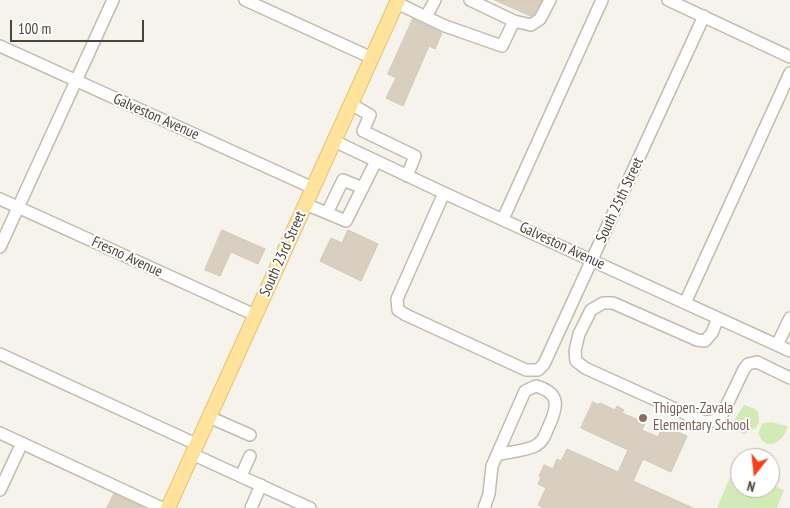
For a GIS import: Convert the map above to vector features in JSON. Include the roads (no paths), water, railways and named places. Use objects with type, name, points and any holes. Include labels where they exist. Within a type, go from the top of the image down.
[{"type":"main road","name":"South 23rd Street","points":[[168,508],[397,2]]},
{"type":"street","points":[[0,247],[114,0]]},
{"type":"street","points":[[245,0],[372,58]]},
{"type":"street","points":[[426,17],[435,0]]},
{"type":"street","points":[[470,0],[514,21],[531,25],[540,19],[550,0]]},
{"type":"street","points":[[503,219],[602,0]]},
{"type":"street","points":[[668,0],[790,57]]},
{"type":"street","points":[[397,2],[445,26],[502,46],[514,21]]},
{"type":"street","name":"South 25th Street","points":[[444,193],[398,299],[398,310],[526,370],[538,370],[544,364],[704,16]]},
{"type":"street","name":"Galveston Avenue","points":[[0,46],[313,188]]},
{"type":"street","points":[[685,303],[790,73]]},
{"type":"street","points":[[351,104],[370,115],[362,132],[415,156],[407,176]]},
{"type":"street","name":"Galveston Avenue","points":[[334,141],[790,351]]},
{"type":"street","points":[[305,204],[346,221],[363,188],[395,146]]},
{"type":"street","points":[[327,213],[342,180],[363,188]]},
{"type":"street","name":"Fresno Avenue","points":[[0,199],[255,315]]},
{"type":"street","points":[[718,318],[712,333],[705,341],[697,340],[612,303],[603,303],[591,310],[579,334],[575,351],[576,361],[585,368],[704,422],[713,421],[722,414],[748,364],[757,362],[790,378]]},
{"type":"street","points":[[777,345],[790,318]]},
{"type":"street","points":[[0,354],[194,449],[241,476],[310,508]]},
{"type":"street","points":[[484,508],[489,494],[492,466],[525,391],[536,386],[546,389],[554,395],[556,404],[555,414],[542,442],[533,447],[497,455]]},
{"type":"street","points":[[209,417],[250,435]]},
{"type":"street","points":[[0,433],[162,508]]},
{"type":"street","points":[[0,490],[22,443]]},
{"type":"street","points":[[241,476],[250,456]]},
{"type":"street","points":[[250,508],[261,485]]},
{"type":"place","name":"Thigpen-Zavala Elementary School","points":[[643,418]]}]
